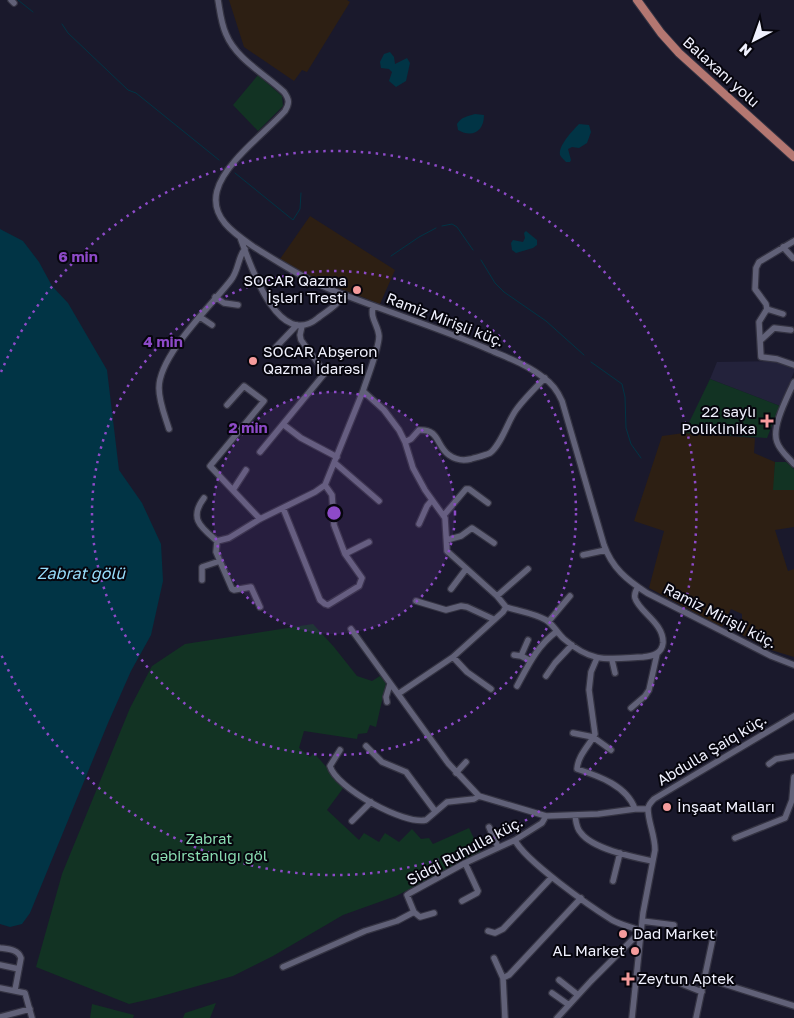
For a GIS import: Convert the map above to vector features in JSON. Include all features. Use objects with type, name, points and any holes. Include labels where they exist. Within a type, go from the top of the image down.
[{"type":"main road","name":"Balaxanı yolu","points":[[637,0],[661,33],[679,53],[794,157]]},
{"type":"street","name":"Ramiz Mirişli küç.","points":[[218,0],[223,26],[229,41],[248,62],[284,92],[289,102],[280,116],[230,166],[219,185],[216,200],[218,211],[228,227],[240,237],[297,274],[373,306],[473,343],[517,362],[545,378],[556,389],[562,402],[606,550],[617,570],[638,587],[728,635],[794,665]]},
{"type":"street","points":[[240,237],[270,304],[283,318],[299,326]]},
{"type":"street","points":[[794,240],[763,259],[756,268],[755,291],[766,304],[767,309],[760,322],[761,357],[794,365]]},
{"type":"street","points":[[783,247],[793,258]]},
{"type":"street","points":[[169,429],[161,404],[160,380],[171,356],[215,297],[232,279],[238,269],[240,256],[245,250]]},
{"type":"street","points":[[276,347],[299,326],[311,324],[338,303],[343,294]]},
{"type":"street","points":[[215,297],[224,303],[238,305]]},
{"type":"street","points":[[217,541],[229,538],[260,519],[315,492],[325,485],[363,391],[379,340],[371,315],[373,306]]},
{"type":"street","points":[[767,309],[783,314]]},
{"type":"street","points":[[200,317],[212,325]]},
{"type":"street","points":[[260,452],[325,373],[325,370],[300,340],[299,326]]},
{"type":"street","points":[[761,340],[774,328],[791,330]]},
{"type":"street","points":[[405,442],[411,439],[419,430],[424,430],[436,436],[442,448],[454,458],[466,460],[486,455],[493,450],[516,409],[545,378]]},
{"type":"street","points":[[794,382],[791,398],[778,423],[775,434],[780,447],[794,463]]},
{"type":"street","points":[[228,405],[244,386],[264,401],[210,466],[260,519]]},
{"type":"street","points":[[363,391],[392,420],[405,442],[412,468],[444,515],[447,522],[447,551],[497,596],[506,607],[538,616],[548,621],[556,632],[583,654],[612,660],[657,654]]},
{"type":"street","points":[[284,425],[336,460],[379,501]]},
{"type":"street","points":[[233,490],[246,470]]},
{"type":"street","points":[[283,508],[320,600],[328,605],[358,586],[362,578],[345,554],[334,525],[332,495],[325,485]]},
{"type":"street","points":[[444,515],[466,488],[488,504]]},
{"type":"street","points":[[204,498],[198,508],[197,522],[201,528],[217,541]]},
{"type":"street","points":[[419,524],[427,506],[432,500]]},
{"type":"street","points":[[447,540],[461,536],[472,528],[494,542]]},
{"type":"street","points":[[217,541],[216,552],[232,589],[251,586],[260,607]]},
{"type":"street","points":[[345,554],[369,542]]},
{"type":"street","points":[[583,555],[606,550]]},
{"type":"street","points":[[202,580],[202,567],[220,561]]},
{"type":"street","points":[[497,596],[528,568]]},
{"type":"street","points":[[450,589],[466,569]]},
{"type":"street","points":[[631,708],[649,690],[657,654],[662,646],[662,638],[655,622],[635,599],[638,587]]},
{"type":"street","points":[[548,621],[570,596]]},
{"type":"street","points":[[416,600],[446,610],[461,606],[467,607],[493,620]]},
{"type":"street","points":[[398,694],[453,657],[506,607]]},
{"type":"street","points":[[351,629],[456,773],[479,796],[546,816],[648,809],[655,839],[645,896],[632,1018]]},
{"type":"street","points":[[517,686],[542,644],[556,632]]},
{"type":"street","points":[[528,640],[517,655],[531,661]]},
{"type":"street","points":[[546,676],[572,645]]},
{"type":"street","points":[[453,657],[467,672],[491,689]]},
{"type":"street","points":[[597,658],[591,672],[589,690],[595,731],[578,763],[577,769],[611,783],[629,797],[635,809]]},
{"type":"street","points":[[612,660],[616,673]]},
{"type":"street","points":[[387,702],[386,697],[390,684]]},
{"type":"street","name":"Abdulla Şaiq küç.","points":[[648,809],[654,799],[794,716]]},
{"type":"street","points":[[573,733],[593,737],[611,750]]},
{"type":"street","points":[[366,746],[382,762],[406,772],[435,811]]},
{"type":"street","points":[[340,750],[330,766],[331,770],[347,786],[371,802],[405,817],[421,821],[426,820],[447,802],[474,799],[479,796]]},
{"type":"street","points":[[768,764],[776,759],[794,756]]},
{"type":"street","points":[[456,773],[466,762]]},
{"type":"street","points":[[735,838],[784,818],[792,800],[794,777]]},
{"type":"street","points":[[352,821],[371,802]]},
{"type":"street","points":[[575,815],[578,829],[591,842],[620,853],[652,861]]},
{"type":"street","name":"Sidqi Ruhulla küç.","points":[[414,912],[408,900],[410,893],[465,863],[515,840],[542,823],[546,816]]},
{"type":"street","points":[[489,827],[498,847]]},
{"type":"street","points":[[515,840],[521,850],[552,877],[581,898],[614,921],[641,931]]},
{"type":"street","points":[[613,881],[620,853]]},
{"type":"street","points":[[462,901],[478,891],[465,863]]},
{"type":"street","points":[[488,931],[495,934],[503,929],[552,877]]},
{"type":"street","points":[[503,978],[509,975],[581,898]]},
{"type":"street","points":[[283,968],[364,931],[414,912],[420,917],[434,913]]},
{"type":"street","points":[[642,921],[674,925]]},
{"type":"street","points":[[557,1018],[641,931]]},
{"type":"street","points":[[696,1018],[714,933]]},
{"type":"street","points":[[0,948],[16,951],[21,958],[14,990]]},
{"type":"street","points":[[494,958],[503,978],[505,1018]]},
{"type":"street","points":[[0,965],[19,968]]},
{"type":"street","points":[[705,978],[794,1006]]},
{"type":"street","points":[[559,980],[578,995]]},
{"type":"street","points":[[682,984],[702,992]]},
{"type":"street","points":[[0,988],[14,990],[26,995],[32,1018]]},
{"type":"street","points":[[552,993],[569,1005]]},
{"type":"street","points":[[0,1017],[30,1009]]},
{"type":"shaded area","points":[[229,0],[347,0],[350,2],[307,72],[302,70],[294,81],[244,47]]},
{"type":"shaded area","points":[[310,216],[395,270],[380,304],[313,278],[280,259]]},
{"type":"shaded area","points":[[779,361],[794,367],[794,372],[780,406],[710,379],[717,362]]},
{"type":"shaded area","points":[[684,433],[755,438],[754,453],[775,462],[774,490],[794,490],[794,527],[775,530],[788,571],[794,569],[794,657],[771,650],[742,635],[742,614],[731,609],[722,627],[649,588],[664,531],[634,521],[662,436]]},
{"type":"green space","points":[[258,75],[282,96],[283,106],[258,131],[233,105]]},
{"type":"green space","points":[[710,379],[780,406],[767,438],[684,433]]},
{"type":"green space","points":[[775,462],[786,462],[794,469],[794,490],[773,490]]},
{"type":"green space","name":"Zabrat qəbirstanlığı göl","points":[[313,624],[357,676],[372,681],[380,676],[386,683],[376,727],[370,725],[367,733],[358,734],[357,739],[304,731],[299,748],[310,757],[314,753],[344,787],[327,810],[359,840],[364,833],[379,842],[385,833],[399,842],[412,829],[421,839],[429,838],[433,844],[469,828],[481,853],[396,896],[343,915],[273,956],[233,976],[155,998],[129,1004],[36,967],[62,874],[130,708],[152,666],[185,644]]},
{"type":"green space","points":[[216,1003],[210,1018],[183,1018],[185,1013]]},
{"type":"green space","points":[[92,1004],[134,1015],[133,1018],[90,1018]]},
{"type":"water","points":[[390,52],[394,57],[395,64],[407,58],[410,63],[406,81],[396,87],[389,81],[392,72],[389,69],[381,68],[380,62],[384,54]]},
{"type":"water","points":[[475,114],[484,115],[482,126],[476,132],[468,133],[458,130],[457,124],[461,120]]},
{"type":"water","points":[[579,124],[589,125],[591,132],[587,143],[579,148],[572,147],[568,149],[571,160],[566,162],[560,155],[561,147],[566,138]]},
{"type":"water","name":"Zabrat gölü","points":[[0,229],[23,241],[39,262],[52,286],[68,303],[107,370],[119,470],[142,503],[161,544],[163,581],[151,635],[131,671],[108,723],[30,913],[22,924],[10,927],[0,924]]},
{"type":"water","points":[[526,231],[537,240],[537,245],[516,253],[512,250],[511,243],[513,240],[523,242]]},
{"type":"waterway","points":[[18,0],[33,12]]},
{"type":"waterway","points":[[62,24],[68,33],[128,90],[136,93],[219,160]]},
{"type":"waterway","points":[[235,173],[293,220],[300,209],[301,193]]},
{"type":"waterway","points":[[442,226],[452,224],[457,227],[473,250]]},
{"type":"waterway","points":[[391,256],[436,228]]},
{"type":"waterway","points":[[481,260],[495,283],[504,292],[546,321],[584,355]]},
{"type":"waterway","points":[[591,362],[622,384],[625,397],[626,428],[631,444],[641,458]]},
{"type":"place","name":"SOCAR Qazma İşləri Tresti","points":[[357,290]]},
{"type":"place","name":"SOCAR Abşeron Qazma İdarəsi","points":[[253,361]]},
{"type":"place","name":"22 saylı Poliklinika","points":[[767,421]]},
{"type":"place","name":"İnşaat Malları","points":[[667,807]]},
{"type":"place","name":"Dad Market","points":[[623,934]]},
{"type":"place","name":"AL Market","points":[[635,951]]},
{"type":"place","name":"Zeytun Aptek","points":[[628,979]]}]
